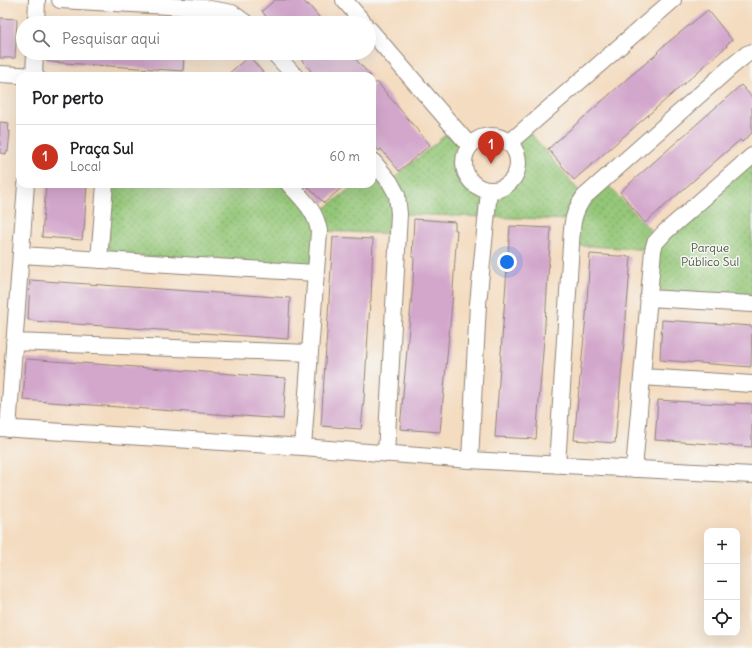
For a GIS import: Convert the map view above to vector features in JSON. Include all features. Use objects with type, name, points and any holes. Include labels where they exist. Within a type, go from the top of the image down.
[{"type":"street","points":[[36,16],[37,0]]},
{"type":"street","points":[[60,0],[204,8],[232,13],[236,16]]},
{"type":"street","points":[[344,0],[358,16]]},
{"type":"street","points":[[509,143],[673,0]]},
{"type":"street","points":[[376,37],[470,146]]},
{"type":"street","points":[[557,465],[571,239],[573,220],[578,206],[584,197],[732,66],[747,54],[752,52]]},
{"type":"street","points":[[34,72],[35,60]]},
{"type":"street","points":[[280,60],[291,72]]},
{"type":"street","points":[[0,74],[16,75]]},
{"type":"street","points":[[492,136],[502,138],[509,143],[515,150],[518,158],[516,175],[511,182],[497,190],[489,191],[474,185],[468,179],[464,162],[465,154],[470,146],[476,140],[492,136]]},
{"type":"street","points":[[634,469],[651,261],[655,243],[665,232],[752,156]]},
{"type":"street","points":[[376,165],[390,182],[397,195],[399,214],[386,454]]},
{"type":"street","points":[[26,188],[14,342],[4,429],[303,447],[470,460],[752,475]]},
{"type":"street","points":[[99,260],[105,188]]},
{"type":"street","points":[[293,188],[308,204],[318,222],[319,231],[303,447]]},
{"type":"street","points":[[470,460],[478,304],[489,191]]},
{"type":"street","points":[[21,255],[315,273]]},
{"type":"street","points":[[648,298],[752,304]]},
{"type":"street","points":[[14,342],[310,352]]},
{"type":"street","points":[[642,377],[752,384]]},
{"type":"green space","name":"Parque Público Sul","points":[[454,128],[470,146],[465,160],[466,173],[471,182],[480,188],[491,191],[502,189],[511,183],[517,171],[518,159],[514,149],[509,143],[526,128],[584,197],[603,180],[659,239],[752,163],[752,298],[664,293],[658,289],[655,281],[653,250],[571,245],[572,220],[399,214],[398,234],[319,231],[311,262],[305,267],[112,254],[108,250],[111,188],[286,188],[315,216],[351,188],[376,188],[376,173],[390,181]]},
{"type":"building","points":[[275,0],[303,0],[318,16],[266,16],[262,11]]},
{"type":"building","points":[[708,10],[732,40],[574,180],[548,149],[658,53],[657,52],[661,48]]},
{"type":"building","points":[[0,18],[16,19],[15,58],[0,58]]},
{"type":"building","points":[[46,60],[184,60],[183,71]]},
{"type":"building","points":[[244,60],[252,60],[263,72],[231,72]]},
{"type":"building","points":[[302,60],[356,60],[367,72],[312,72]]},
{"type":"building","points":[[377,82],[430,145],[399,171],[381,149],[379,151],[376,147]]},
{"type":"building","points":[[741,85],[752,97],[752,133],[742,142],[740,140],[645,223],[620,192]]},
{"type":"building","points":[[0,122],[9,123],[8,131],[10,131],[8,152],[6,152],[6,154],[0,153]]},
{"type":"building","points":[[46,188],[87,188],[82,240],[42,237]]},
{"type":"building","points":[[309,188],[341,188],[324,203]]},
{"type":"building","points":[[414,219],[455,222],[455,230],[457,230],[440,432],[400,429],[413,281],[414,257],[412,257]]},
{"type":"building","points":[[510,226],[551,228],[536,439],[495,437]]},
{"type":"building","points":[[333,237],[373,239],[371,302],[361,429],[321,426]]},
{"type":"building","points":[[590,254],[631,257],[615,443],[574,440],[586,316]]},
{"type":"building","points":[[30,280],[290,298],[288,339],[28,320]]},
{"type":"building","points":[[662,320],[752,326],[751,367],[660,360]]},
{"type":"building","points":[[26,359],[286,378],[283,419],[23,400]]},
{"type":"building","points":[[658,400],[735,405],[735,403],[752,404],[752,447],[655,440]]},
{"type":"place","name":"Praça Sul","points":[[491,164]]}]
